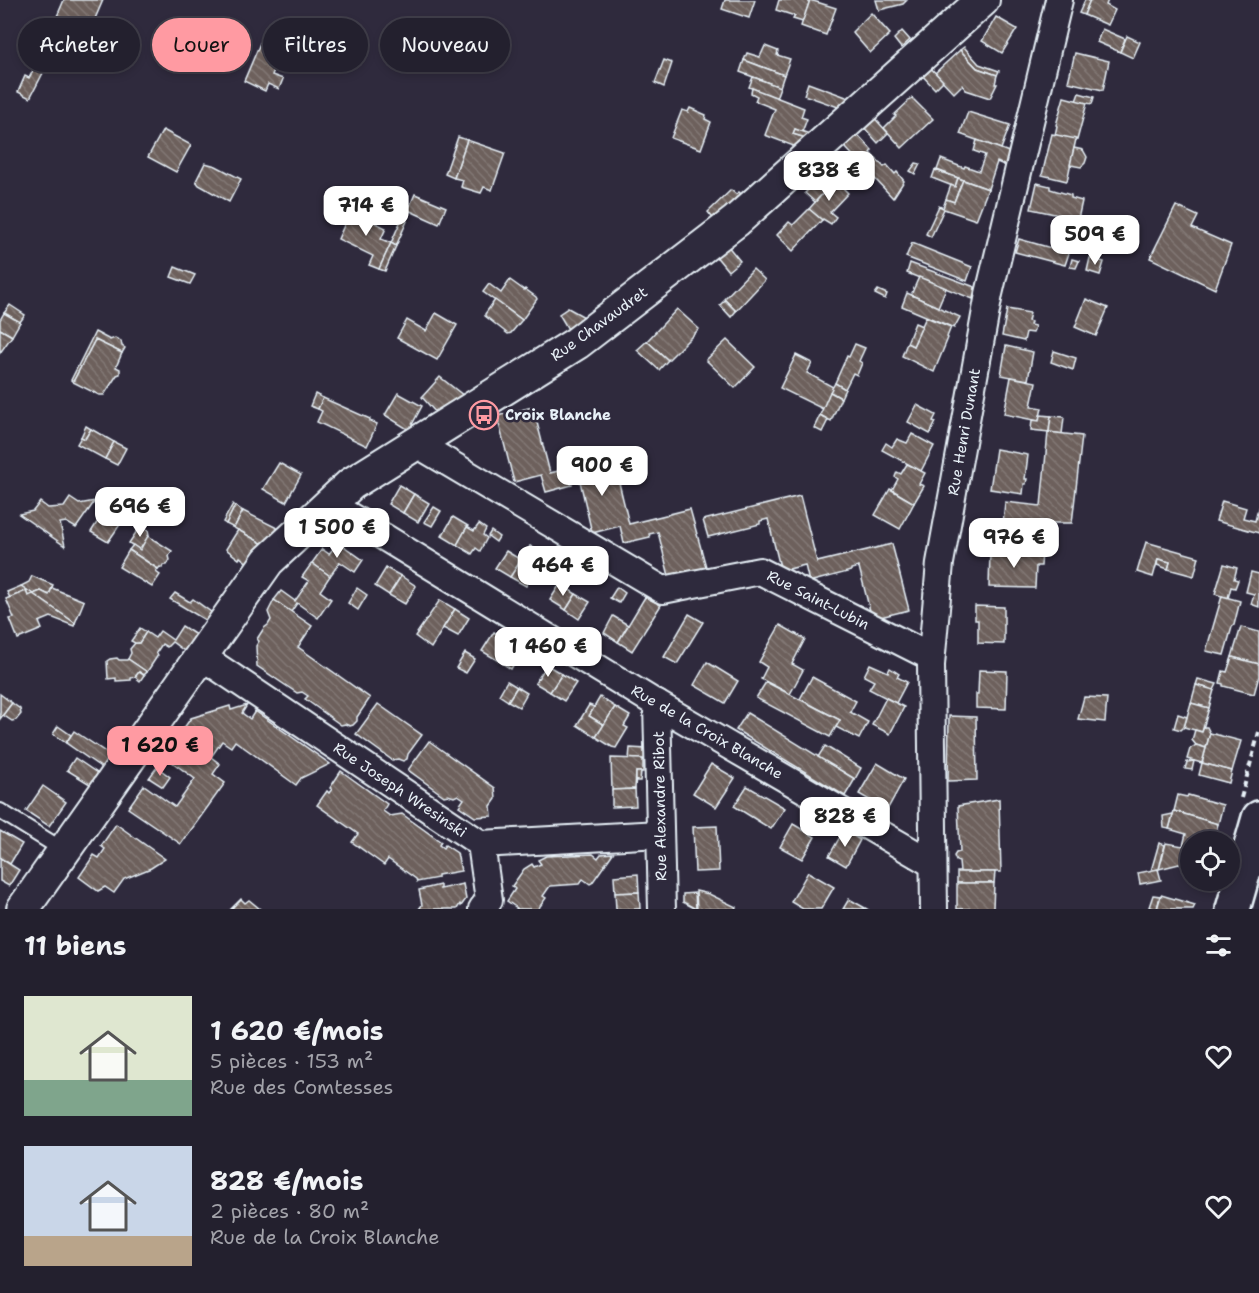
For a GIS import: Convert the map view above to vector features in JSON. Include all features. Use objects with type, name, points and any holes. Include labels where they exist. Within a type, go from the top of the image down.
[{"type":"main road","points":[[1233,909],[1248,813]]},
{"type":"street","name":"Rue Chavaudret","points":[[23,909],[268,561],[351,484],[577,343],[736,221],[984,0]]},
{"type":"street","name":"Rue Henri Dunant","points":[[934,909],[931,657],[940,563],[989,294],[1059,0]]},
{"type":"street","name":"Rue Saint-Lubin","points":[[417,444],[663,590],[760,571],[931,657]]},
{"type":"street","name":"Rue de la Croix Blanche","points":[[330,504],[657,704],[933,864]]},
{"type":"street","name":"Rue Joseph Wresinski","points":[[208,647],[481,844],[660,834]]},
{"type":"street","name":"Rue Alexandre Ribot","points":[[657,704],[662,909]]},
{"type":"street","points":[[481,844],[489,900],[482,909]]},
{"type":"lane","points":[[0,811],[63,850]]},
{"type":"path","points":[[1248,813],[1259,732]]},
{"type":"building","points":[[64,0],[103,0],[95,18],[56,18]]},
{"type":"building","points":[[725,0],[755,0],[749,18],[722,9]]},
{"type":"building","points":[[779,0],[810,0],[803,22],[793,19],[795,16],[776,10]]},
{"type":"building","points":[[810,0],[836,8],[826,35],[801,26]]},
{"type":"building","points":[[876,0],[907,0],[903,4],[879,10]]},
{"type":"building","points":[[1085,0],[1090,0],[1084,15],[1079,13]]},
{"type":"building","points":[[1090,0],[1108,0],[1106,5],[1115,10],[1108,25],[1084,15]]},
{"type":"building","points":[[871,13],[890,34],[870,53],[852,32]]},
{"type":"building","points":[[996,17],[1017,29],[1002,53],[982,41]]},
{"type":"building","points":[[1102,29],[1125,39],[1120,52],[1097,42]]},
{"type":"building","points":[[902,31],[910,40],[901,48],[894,39]]},
{"type":"building","points":[[1127,36],[1140,42],[1133,58],[1120,52]]},
{"type":"building","points":[[261,41],[263,42],[263,72],[273,72],[272,75],[283,79],[279,89],[268,84],[265,91],[244,81],[248,72],[251,72],[251,65]]},
{"type":"building","points":[[765,46],[778,51],[777,55],[790,59],[784,75],[744,60],[747,53],[760,57]]},
{"type":"building","points":[[964,47],[979,64],[999,71],[997,75],[977,68],[960,50]]},
{"type":"building","points":[[960,50],[977,68],[997,75],[995,84],[997,84],[990,98],[966,90],[962,85],[954,93],[935,73]]},
{"type":"building","points":[[1075,53],[1109,61],[1103,90],[1068,82]]},
{"type":"building","points":[[664,60],[672,63],[664,87],[655,83]]},
{"type":"building","points":[[744,60],[784,75],[780,87],[740,72]]},
{"type":"building","points":[[926,63],[943,81],[935,89],[918,71]]},
{"type":"building","points":[[32,72],[43,72],[30,98],[18,92],[25,76],[29,78]]},
{"type":"building","points":[[753,77],[780,87],[776,98],[749,87]]},
{"type":"building","points":[[808,83],[849,98],[838,107],[804,95]]},
{"type":"building","points":[[752,88],[804,108],[801,117],[807,119],[802,132],[795,129],[793,134],[806,138],[796,147],[765,135],[775,109],[755,101],[757,96],[751,93]]},
{"type":"building","points":[[1079,93],[1094,97],[1092,104],[1076,101]]},
{"type":"building","points":[[1064,97],[1087,103],[1077,140],[1055,135]]},
{"type":"building","points":[[912,98],[933,119],[902,148],[884,128]]},
{"type":"building","points":[[690,108],[706,115],[705,119],[711,122],[701,149],[671,138],[682,110],[688,112]]},
{"type":"building","points":[[968,112],[1010,125],[1001,149],[960,134]]},
{"type":"building","points":[[871,114],[888,133],[878,143],[860,123]]},
{"type":"building","points":[[795,129],[810,134],[806,138],[793,134]]},
{"type":"building","points":[[163,130],[191,145],[176,172],[148,157]]},
{"type":"building","points":[[1052,134],[1076,139],[1067,181],[1042,175]]},
{"type":"building","points":[[858,135],[872,150],[870,153],[884,167],[887,165],[895,174],[897,172],[904,181],[893,198],[845,147]]},
{"type":"building","points":[[458,137],[467,140],[454,178],[445,174]]},
{"type":"building","points":[[467,140],[505,153],[492,190],[484,187],[481,193],[461,187],[463,180],[454,178]]},
{"type":"building","points":[[977,140],[1009,152],[1006,166],[997,162],[988,189],[937,170],[941,159],[979,171],[985,155],[974,151]]},
{"type":"building","points":[[1074,148],[1083,150],[1087,157],[1081,167],[1070,165]]},
{"type":"building","points":[[205,163],[241,179],[229,202],[196,181]]},
{"type":"building","points":[[916,163],[920,164],[915,174],[910,171]]},
{"type":"building","points":[[935,170],[958,178],[955,187],[932,178]]},
{"type":"building","points":[[958,178],[963,180],[954,202],[946,199],[951,185],[955,187]]},
{"type":"building","points":[[835,180],[848,193],[830,212],[836,217],[831,224],[809,209]]},
{"type":"building","points":[[963,180],[988,189],[976,220],[944,209],[931,237],[926,234],[939,206],[943,208],[946,199],[954,202]]},
{"type":"building","points":[[1037,183],[1050,186],[1050,189],[1082,201],[1078,219],[1031,209]]},
{"type":"building","points":[[813,185],[823,193],[815,202],[805,193]]},
{"type":"building","points":[[731,190],[743,196],[715,221],[708,212]]},
{"type":"building","points":[[415,194],[446,207],[439,224],[408,210]]},
{"type":"building","points":[[1176,206],[1198,216],[1192,228],[1231,245],[1215,289],[1150,258]]},
{"type":"building","points":[[809,209],[822,220],[793,251],[777,235],[789,222],[793,225]]},
{"type":"building","points":[[351,210],[386,228],[381,239],[391,243],[379,269],[369,265],[373,256],[338,239]]},
{"type":"building","points":[[402,218],[407,221],[396,246],[391,243]]},
{"type":"building","points":[[1019,239],[1069,253],[1065,265],[1015,252]]},
{"type":"building","points":[[1057,239],[1072,243],[1069,253],[1055,249]]},
{"type":"building","points":[[391,243],[396,246],[385,271],[379,269]]},
{"type":"building","points":[[912,243],[972,267],[967,281],[906,257]]},
{"type":"building","points":[[727,245],[740,261],[728,271],[715,255]]},
{"type":"building","points":[[1090,258],[1104,262],[1100,275],[1087,271]]},
{"type":"building","points":[[1072,259],[1079,261],[1076,268],[1070,267]]},
{"type":"building","points":[[910,263],[975,287],[973,299],[907,273]]},
{"type":"building","points":[[175,267],[195,275],[190,284],[171,277]]},
{"type":"building","points":[[753,269],[765,280],[736,311],[724,299]]},
{"type":"building","points":[[919,277],[946,288],[938,307],[911,295]]},
{"type":"building","points":[[510,280],[537,299],[522,320],[483,292],[489,284],[501,293]]},
{"type":"building","points":[[878,290],[887,294],[885,299],[875,294]]},
{"type":"building","points":[[907,293],[960,317],[954,328],[902,306]]},
{"type":"building","points":[[1086,299],[1108,308],[1096,336],[1075,327]]},
{"type":"building","points":[[495,300],[522,320],[511,333],[508,334],[485,316]]},
{"type":"building","points":[[725,300],[736,311],[731,317],[720,305]]},
{"type":"building","points":[[10,305],[25,315],[20,322],[4,313]]},
{"type":"building","points":[[568,308],[588,319],[569,331],[559,314]]},
{"type":"building","points":[[677,309],[699,329],[668,360],[647,341]]},
{"type":"building","points":[[1007,309],[1030,313],[1028,321],[1031,322],[1030,325],[1035,326],[1033,333],[1026,332],[1024,341],[1002,336]]},
{"type":"building","points":[[4,313],[20,322],[12,336],[0,329],[0,320]]},
{"type":"building","points":[[436,313],[457,325],[437,360],[397,338],[407,320],[426,331]]},
{"type":"building","points":[[926,317],[951,327],[934,372],[902,356],[907,343],[913,346]]},
{"type":"building","points":[[915,323],[922,326],[913,346],[907,343]]},
{"type":"building","points":[[0,329],[12,336],[0,353]]},
{"type":"building","points":[[95,332],[110,340],[115,338],[121,341],[125,348],[122,353],[95,340],[73,382],[71,380]]},
{"type":"building","points":[[95,340],[122,353],[116,367],[120,369],[120,374],[104,395],[99,395],[73,382]]},
{"type":"building","points":[[727,340],[755,367],[735,388],[706,360]]},
{"type":"building","points":[[647,341],[668,360],[659,370],[637,350]]},
{"type":"building","points":[[855,344],[865,348],[859,361],[862,363],[857,375],[853,373],[845,389],[835,383]]},
{"type":"building","points":[[1006,346],[1033,352],[1028,380],[1001,375]]},
{"type":"building","points":[[1054,351],[1076,358],[1073,370],[1051,362]]},
{"type":"building","points":[[796,355],[812,363],[807,373],[833,387],[823,409],[780,388]]},
{"type":"building","points":[[440,377],[464,396],[437,414],[422,397]]},
{"type":"building","points":[[1011,377],[1036,382],[1031,406],[1042,408],[1039,421],[1004,414]]},
{"type":"building","points":[[835,383],[845,389],[841,398],[830,392]]},
{"type":"building","points":[[830,392],[841,398],[831,421],[820,415]]},
{"type":"building","points":[[398,393],[422,406],[409,430],[385,415]]},
{"type":"building","points":[[315,394],[323,398],[318,409],[310,406]]},
{"type":"building","points":[[323,398],[377,424],[367,446],[317,422],[322,411],[318,409]]},
{"type":"building","points":[[917,405],[936,415],[933,421],[936,422],[930,434],[908,422]]},
{"type":"building","points":[[533,407],[550,473],[613,458],[629,524],[690,509],[708,574],[671,584],[658,532],[649,534],[650,537],[624,543],[620,526],[592,533],[580,481],[546,492],[541,475],[514,482],[497,416]]},
{"type":"building","points":[[820,415],[828,420],[822,432],[814,428]]},
{"type":"building","points":[[1040,415],[1051,416],[1049,432],[1031,430],[1032,420],[1039,421]]},
{"type":"building","points":[[1051,416],[1064,417],[1062,434],[1049,432]]},
{"type":"building","points":[[86,426],[91,429],[85,439],[81,437]]},
{"type":"building","points":[[91,429],[114,442],[105,459],[77,444],[81,437],[85,439]]},
{"type":"building","points":[[1048,432],[1082,436],[1072,523],[1003,523],[1005,502],[1041,506]]},
{"type":"building","points":[[912,434],[934,446],[921,471],[882,450],[886,443],[892,447],[897,439],[907,443]]},
{"type":"building","points":[[114,442],[126,448],[117,465],[105,459]]},
{"type":"building","points":[[996,449],[1028,455],[1025,479],[1027,479],[1023,494],[990,489]]},
{"type":"building","points":[[279,463],[301,475],[286,502],[263,489]]},
{"type":"building","points":[[907,464],[925,473],[919,484],[924,486],[914,503],[892,490],[898,479],[895,477],[897,472],[901,474]]},
{"type":"building","points":[[399,485],[414,494],[403,513],[388,504]]},
{"type":"building","points":[[890,489],[914,503],[900,529],[875,515]]},
{"type":"building","points":[[414,494],[429,503],[418,522],[403,513]]},
{"type":"building","points":[[800,496],[817,562],[892,544],[909,610],[872,619],[859,567],[809,582],[805,565],[781,571],[768,519],[760,521],[760,524],[708,537],[703,520]]},
{"type":"building","points":[[70,498],[79,504],[95,501],[76,528],[66,522],[60,523],[65,546],[19,514],[33,511],[40,502],[48,508],[64,507]]},
{"type":"building","points":[[1222,501],[1246,508],[1243,518],[1255,521],[1259,505],[1259,533],[1216,521]]},
{"type":"building","points":[[233,504],[235,506],[226,524],[223,522]]},
{"type":"building","points":[[235,506],[243,511],[234,528],[226,524]]},
{"type":"building","points":[[434,507],[441,511],[432,526],[424,522]]},
{"type":"building","points":[[243,511],[281,530],[265,545],[234,528]]},
{"type":"building","points":[[103,513],[121,523],[108,542],[91,532]]},
{"type":"building","points":[[453,517],[468,526],[457,545],[442,536]]},
{"type":"building","points":[[970,522],[994,523],[995,541],[970,541]]},
{"type":"building","points":[[479,524],[486,529],[483,535],[487,538],[480,551],[476,548],[472,554],[457,545],[467,527],[474,531]]},
{"type":"building","points":[[143,527],[148,530],[149,535],[140,550],[129,543],[139,528]]},
{"type":"building","points":[[238,530],[265,545],[250,565],[226,549]]},
{"type":"building","points":[[491,531],[499,537],[496,542],[488,536]]},
{"type":"building","points":[[148,536],[172,551],[169,556],[170,560],[162,568],[158,569],[129,550],[133,545],[140,550]]},
{"type":"building","points":[[338,542],[363,560],[355,572],[340,562],[330,576],[312,563],[322,549],[329,554]]},
{"type":"building","points":[[1146,542],[1199,557],[1194,576],[1168,569],[1170,562],[1158,559],[1153,577],[1137,572]]},
{"type":"building","points":[[530,546],[548,557],[540,571],[536,569],[526,586],[510,577]]},
{"type":"building","points":[[129,550],[158,569],[156,572],[160,575],[152,587],[119,567]]},
{"type":"building","points":[[506,551],[521,560],[510,577],[495,568]]},
{"type":"building","points":[[990,552],[1042,552],[1041,566],[1036,566],[1035,588],[989,587]]},
{"type":"building","points":[[1158,559],[1170,562],[1168,569],[1157,565]]},
{"type":"building","points":[[312,563],[330,576],[320,591],[331,599],[318,618],[297,603],[291,612],[274,600],[281,591],[295,601],[309,581],[302,577]]},
{"type":"building","points":[[1224,564],[1237,568],[1234,579],[1238,580],[1235,588],[1231,587],[1228,598],[1215,594]]},
{"type":"building","points":[[386,568],[401,576],[389,595],[375,586]]},
{"type":"building","points":[[1251,572],[1259,574],[1259,607],[1251,604],[1254,594],[1246,592]]},
{"type":"building","points":[[32,576],[53,585],[49,595],[41,591],[33,594],[21,586],[29,582]]},
{"type":"building","points":[[401,576],[416,586],[405,604],[389,595]]},
{"type":"building","points":[[560,584],[576,594],[566,610],[550,600]]},
{"type":"building","points":[[21,586],[33,594],[28,596],[26,591],[10,598],[7,592]]},
{"type":"building","points":[[617,587],[625,593],[619,603],[610,598]]},
{"type":"building","points":[[52,588],[84,601],[75,623],[33,594],[41,591],[49,595]]},
{"type":"building","points":[[357,588],[367,595],[358,610],[348,603]]},
{"type":"building","points":[[26,591],[28,596],[33,594],[75,623],[74,626],[51,617],[39,622],[42,629],[18,639],[10,619],[14,618],[6,599]]},
{"type":"building","points":[[175,593],[190,602],[193,599],[215,615],[210,623],[170,599]]},
{"type":"building","points":[[576,594],[590,602],[579,619],[566,610]]},
{"type":"building","points":[[1222,596],[1240,601],[1224,655],[1206,651]]},
{"type":"building","points":[[645,597],[661,605],[632,651],[618,642]]},
{"type":"building","points":[[274,600],[312,626],[298,647],[370,698],[353,725],[341,725],[305,699],[308,696],[302,692],[297,693],[257,666],[256,646],[259,641],[257,639],[271,620],[268,612]]},
{"type":"building","points":[[440,600],[455,609],[431,648],[415,636]]},
{"type":"building","points":[[975,606],[1004,607],[1004,644],[978,643],[978,620],[975,620]]},
{"type":"building","points":[[455,609],[469,618],[458,636],[443,628]]},
{"type":"building","points":[[689,614],[703,622],[677,664],[664,657]]},
{"type":"building","points":[[613,616],[628,625],[618,642],[604,633]]},
{"type":"building","points":[[780,625],[805,639],[792,664],[803,670],[790,694],[761,679],[767,667],[759,662]]},
{"type":"building","points":[[182,626],[199,637],[187,653],[172,642],[167,647],[162,644],[147,672],[128,659],[130,649],[135,643],[139,643],[146,632],[155,638],[160,631],[173,640]]},
{"type":"building","points":[[1241,627],[1259,632],[1259,664],[1232,657]]},
{"type":"building","points":[[140,628],[146,632],[139,643],[131,641]]},
{"type":"building","points":[[494,632],[508,641],[497,660],[482,651]]},
{"type":"building","points":[[508,641],[522,650],[511,669],[497,660]]},
{"type":"building","points":[[465,653],[475,659],[466,673],[456,668]]},
{"type":"building","points":[[1232,657],[1259,664],[1259,676],[1254,694],[1223,686],[1220,683],[1223,671],[1227,672]]},
{"type":"building","points":[[117,658],[119,660],[128,659],[147,672],[144,675],[139,672],[131,680],[108,679],[107,661]]},
{"type":"building","points":[[707,662],[738,681],[725,703],[694,685]]},
{"type":"building","points":[[870,664],[888,672],[890,668],[899,674],[897,677],[907,682],[896,703],[869,689],[874,681],[864,676]]},
{"type":"building","points":[[547,665],[562,674],[550,692],[535,683]]},
{"type":"building","points":[[979,670],[1007,671],[1006,709],[976,708]]},
{"type":"building","points":[[139,672],[144,675],[140,681],[135,677]]},
{"type":"building","points":[[562,674],[576,683],[564,701],[550,692]]},
{"type":"building","points":[[812,677],[856,701],[850,712],[868,722],[859,739],[836,727],[840,720],[800,699]]},
{"type":"building","points":[[1198,679],[1217,684],[1214,690],[1196,685]]},
{"type":"building","points":[[507,681],[517,687],[508,701],[499,695]]},
{"type":"building","points":[[766,682],[840,720],[830,737],[756,698]]},
{"type":"building","points":[[1196,685],[1214,690],[1209,708],[1191,703]]},
{"type":"building","points":[[517,687],[527,693],[519,707],[508,701]]},
{"type":"building","points":[[0,694],[12,703],[0,719]]},
{"type":"building","points":[[600,697],[615,707],[604,725],[589,716]]},
{"type":"building","points":[[1084,697],[1107,698],[1105,722],[1078,719]]},
{"type":"building","points":[[886,698],[904,707],[890,734],[872,725]]},
{"type":"building","points":[[12,703],[20,709],[21,714],[12,721],[3,715]]},
{"type":"building","points":[[1191,703],[1209,708],[1202,732],[1184,727]]},
{"type":"building","points":[[378,704],[422,735],[408,754],[407,759],[403,761],[392,760],[356,734]]},
{"type":"building","points":[[247,705],[242,713],[250,719],[255,711],[330,764],[301,778],[296,785],[235,741],[231,747],[222,741],[211,757],[220,764],[213,774],[225,783],[181,844],[128,808],[144,785],[175,807],[195,779],[164,756],[191,718],[230,706],[231,710]]},
{"type":"building","points":[[589,705],[594,707],[589,716],[604,725],[596,737],[577,725]]},
{"type":"building","points":[[615,707],[630,716],[624,726],[628,728],[616,748],[596,737]]},
{"type":"building","points":[[747,713],[855,779],[845,796],[736,730]]},
{"type":"building","points":[[1178,714],[1187,717],[1181,730],[1174,728]]},
{"type":"building","points":[[949,716],[976,717],[977,780],[948,781]]},
{"type":"building","points":[[58,726],[71,735],[66,743],[53,734]]},
{"type":"building","points":[[1204,727],[1207,727],[1210,733],[1206,748],[1196,745],[1192,740],[1195,730],[1202,732]]},
{"type":"building","points":[[74,731],[113,757],[105,770],[66,743]]},
{"type":"building","points":[[1210,733],[1241,741],[1232,771],[1202,763]]},
{"type":"building","points":[[429,741],[495,788],[496,799],[491,806],[492,816],[475,817],[459,806],[464,799],[458,795],[444,796],[408,770]]},
{"type":"building","points":[[1196,745],[1206,748],[1202,763],[1187,759],[1190,749]]},
{"type":"building","points":[[825,746],[861,768],[855,779],[818,757]]},
{"type":"building","points":[[630,748],[647,749],[647,760],[629,759]]},
{"type":"building","points":[[75,758],[100,775],[93,786],[67,770]]},
{"type":"building","points":[[611,758],[643,759],[643,772],[636,772],[635,789],[612,790]]},
{"type":"building","points":[[1194,761],[1192,770],[1185,769],[1187,762]]},
{"type":"building","points":[[877,763],[904,779],[887,810],[859,794]]},
{"type":"building","points":[[1202,763],[1232,771],[1229,783],[1199,775]]},
{"type":"building","points":[[711,764],[735,778],[716,807],[693,793]]},
{"type":"building","points":[[157,767],[170,777],[163,787],[149,778]]},
{"type":"building","points":[[341,771],[387,804],[383,811],[390,816],[402,814],[441,842],[439,845],[443,848],[445,845],[457,853],[461,871],[417,882],[388,859],[384,865],[352,842],[358,834],[317,805],[327,791],[329,793],[332,789],[330,788]]},
{"type":"building","points":[[636,772],[641,772],[640,781],[636,781]]},
{"type":"building","points":[[43,786],[66,802],[49,826],[26,811]]},
{"type":"building","points":[[747,786],[785,808],[771,829],[734,806]]},
{"type":"building","points":[[635,789],[636,806],[612,807],[612,790]]},
{"type":"building","points":[[1178,795],[1187,797],[1188,795],[1223,805],[1218,824],[1174,811]]},
{"type":"building","points":[[999,799],[1001,872],[960,872],[959,862],[954,856],[960,852],[958,806]]},
{"type":"building","points":[[1174,811],[1218,824],[1216,831],[1180,832],[1169,829]]},
{"type":"building","points":[[1173,814],[1169,829],[1164,828],[1163,816]]},
{"type":"building","points":[[116,824],[165,859],[151,868],[124,879],[114,893],[105,887],[98,891],[79,877],[94,855],[99,858],[105,849],[101,846]]},
{"type":"building","points":[[793,824],[815,837],[802,859],[780,847]]},
{"type":"building","points":[[717,826],[719,871],[695,872],[693,827]]},
{"type":"building","points":[[844,830],[860,840],[846,866],[829,856]]},
{"type":"building","points":[[0,831],[22,844],[10,864],[0,858]]},
{"type":"building","points":[[1159,843],[1165,845],[1159,869],[1151,871]]},
{"type":"building","points":[[1166,843],[1180,845],[1180,864],[1159,869]]},
{"type":"building","points":[[613,853],[592,883],[583,879],[579,884],[550,886],[543,896],[546,898],[538,909],[516,909],[507,901],[515,889],[512,886],[524,869],[532,864],[534,867],[541,864],[538,860],[546,856],[593,854],[598,858],[601,854]]},
{"type":"building","points":[[0,858],[19,870],[9,886],[0,881]]},
{"type":"building","points":[[1158,869],[1161,880],[1140,884],[1138,873]]},
{"type":"building","points":[[808,872],[834,887],[821,909],[803,909],[791,902]]},
{"type":"building","points":[[957,872],[995,872],[994,883],[957,883]]},
{"type":"building","points":[[638,874],[639,892],[615,893],[614,876]]},
{"type":"building","points":[[957,883],[994,883],[993,908],[957,909]]},
{"type":"building","points":[[463,884],[466,899],[457,909],[419,909],[422,905],[419,890],[440,885],[440,889]]},
{"type":"building","points":[[696,891],[709,894],[736,907],[735,909],[697,909]]},
{"type":"building","points":[[639,892],[640,909],[616,909],[615,893]]},
{"type":"building","points":[[695,893],[696,909],[683,902],[683,894]]},
{"type":"building","points":[[1153,895],[1160,896],[1157,909],[1149,907]]},
{"type":"building","points":[[1161,895],[1195,905],[1193,909],[1157,909]]},
{"type":"building","points":[[241,899],[245,903],[249,900],[260,909],[231,909]]},
{"type":"building","points":[[849,899],[867,909],[843,909]]},
{"type":"place","name":"Croix Blanche","points":[[484,415]]}]
